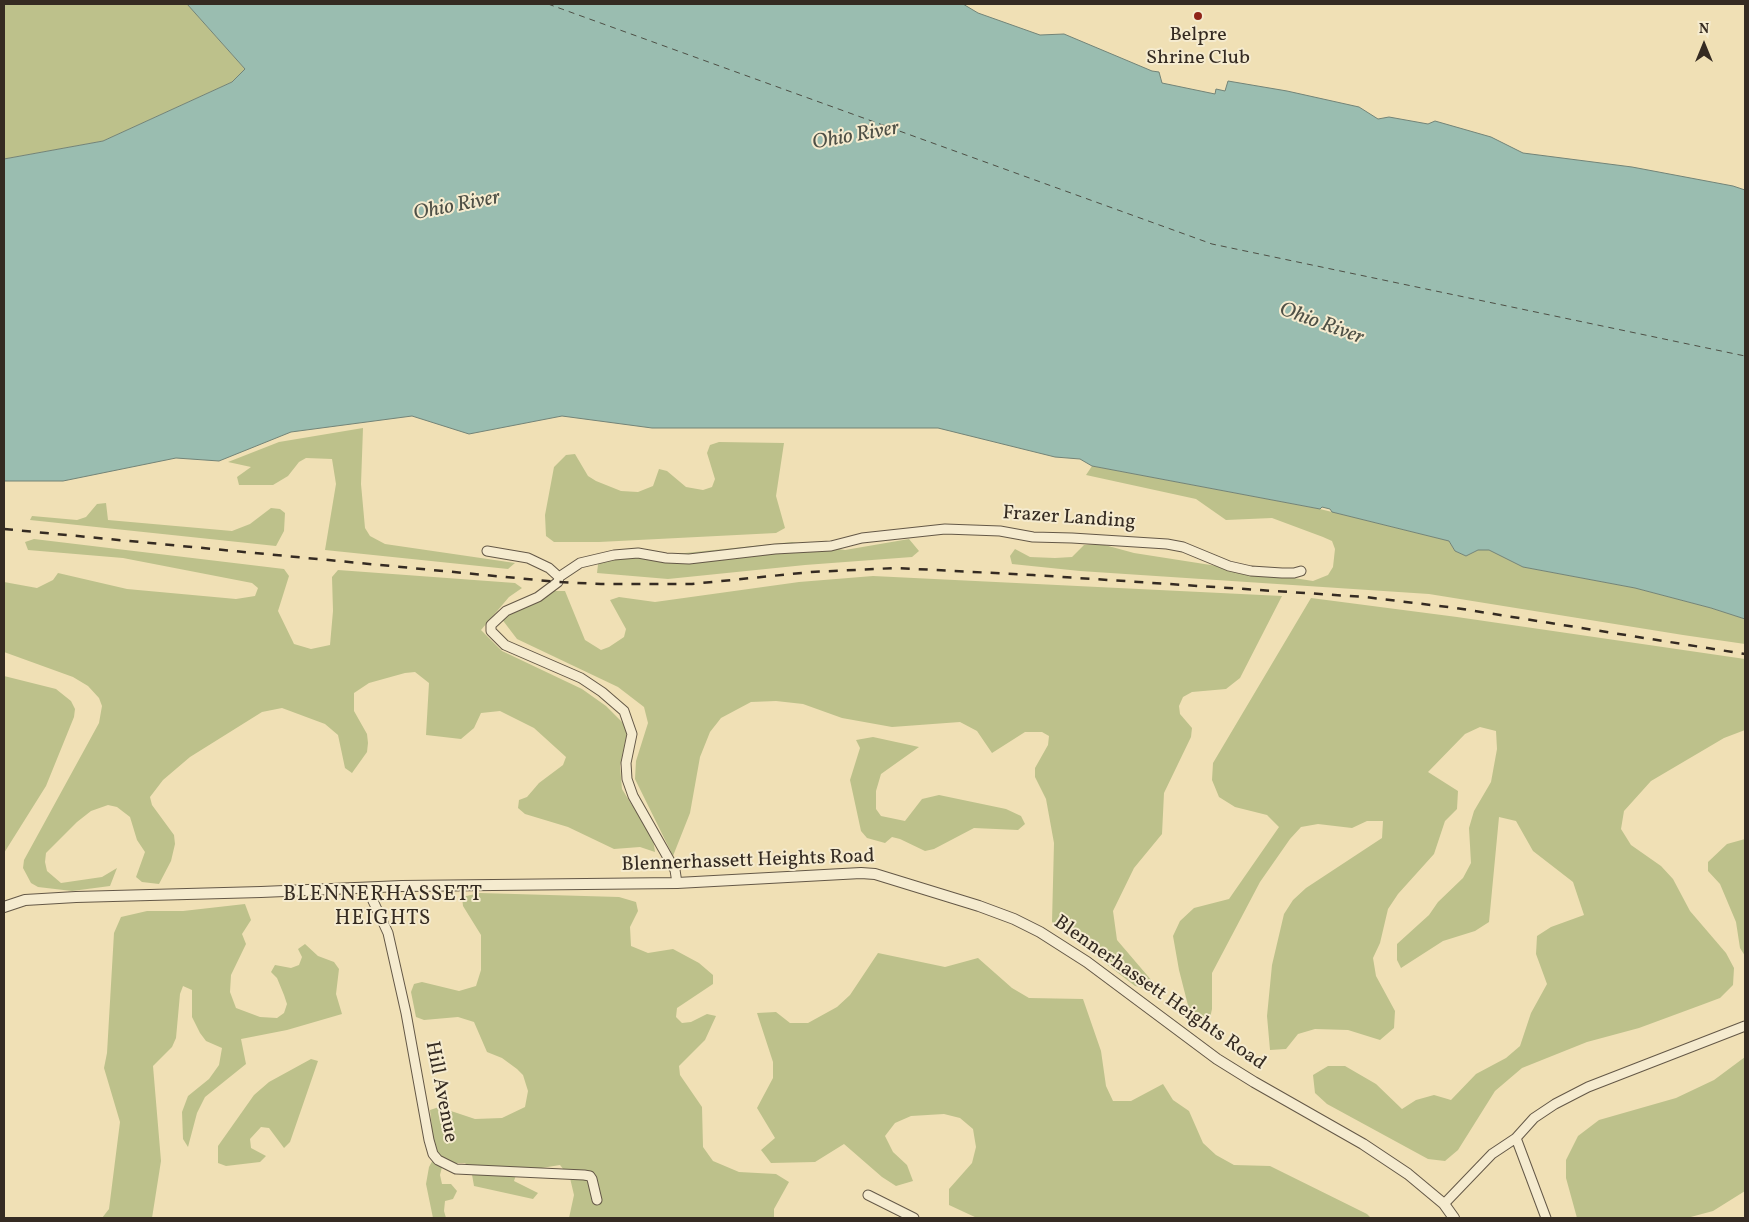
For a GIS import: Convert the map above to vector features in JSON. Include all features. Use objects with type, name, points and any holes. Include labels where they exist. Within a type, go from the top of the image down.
[{"type":"street","name":"Frazer Landing","points":[[677,883],[675,870],[633,796],[627,779],[626,763],[632,734],[624,711],[602,692],[581,678],[505,644],[491,631],[491,625],[506,611],[538,597],[558,582],[559,577],[580,563],[596,558],[638,553],[666,558],[689,559],[774,549],[831,546],[868,538],[945,529],[1000,531],[1033,537],[1167,544],[1183,547],[1229,566],[1282,573],[1301,571]]},
{"type":"street","points":[[487,551],[528,558],[549,568],[559,577]]},
{"type":"street","name":"Blennerhassett Heights Road","points":[[4,907],[25,900],[76,897],[402,886],[677,883],[861,873],[875,874],[1014,919],[1040,932],[1087,962],[1225,1064],[1363,1144],[1408,1174],[1444,1204],[1454,1218]]},
{"type":"street","name":"Hill Avenue","points":[[367,888],[388,933],[406,1013],[433,1154],[438,1160],[456,1169],[584,1175],[592,1179],[597,1200]]},
{"type":"street","points":[[1444,1204],[1492,1154],[1516,1138],[1534,1118],[1548,1109],[1588,1087],[1745,1026]]},
{"type":"street","points":[[1516,1138],[1546,1218]]},
{"type":"street","points":[[868,1195],[914,1218]]},
{"type":"green space","points":[[4,4],[187,4],[245,69],[232,82],[103,141],[4,159]]},
{"type":"green space","points":[[363,428],[361,484],[365,528],[370,536],[385,544],[515,563],[508,569],[325,550],[336,484],[332,459],[306,458],[299,462],[288,476],[273,485],[239,485],[237,477],[251,467],[228,462],[279,442]]},
{"type":"green space","points":[[719,442],[784,443],[776,496],[785,528],[776,533],[599,542],[554,542],[546,536],[545,515],[554,467],[566,455],[575,454],[588,476],[621,491],[638,492],[653,486],[659,469],[667,471],[686,487],[703,490],[712,487],[715,479],[707,453],[710,445]]},
{"type":"green space","points":[[1092,466],[1320,509],[1449,541],[1455,551],[1466,556],[1478,550],[1489,550],[1523,567],[1635,588],[1711,608],[1745,619],[1745,644],[1429,594],[1080,571],[1012,564],[1010,556],[1015,549],[1030,557],[1055,558],[1072,557],[1084,545],[1101,544],[1134,553],[1313,581],[1328,575],[1333,567],[1335,549],[1332,541],[1323,537],[1272,518],[1226,520],[1196,499],[1086,475]]},
{"type":"green space","points":[[106,503],[108,520],[232,531],[250,524],[271,508],[280,509],[285,513],[284,531],[276,546],[30,520],[32,516],[77,520],[86,517],[97,504]]},
{"type":"green space","points":[[34,539],[284,569],[289,576],[278,611],[294,644],[311,649],[330,645],[333,611],[332,577],[338,570],[515,583],[522,588],[509,597],[481,630],[502,651],[582,689],[606,706],[628,728],[620,766],[622,789],[653,839],[655,852],[640,847],[614,849],[568,827],[525,814],[518,808],[519,800],[527,797],[539,783],[563,765],[566,757],[534,728],[500,711],[481,713],[474,728],[461,739],[426,735],[429,683],[415,672],[369,683],[354,693],[354,711],[367,734],[368,743],[367,752],[352,773],[345,768],[338,735],[325,724],[282,708],[262,712],[190,757],[163,780],[150,797],[152,805],[174,835],[175,844],[171,861],[159,884],[142,882],[136,877],[145,852],[137,840],[130,817],[117,807],[108,805],[91,811],[77,822],[46,853],[45,862],[47,871],[61,883],[102,877],[117,868],[110,886],[72,891],[38,887],[31,883],[23,868],[24,860],[99,723],[102,706],[99,698],[88,686],[73,677],[4,652],[4,582],[37,588],[53,580],[58,573],[127,589],[236,599],[255,596],[258,588],[252,583],[123,558],[28,550],[25,542]]},
{"type":"green space","points":[[909,539],[919,551],[912,557],[805,565],[668,579],[597,573],[599,556],[685,553],[792,542],[845,550]]},
{"type":"green space","points":[[873,576],[1282,596],[1240,678],[1226,689],[1192,692],[1183,697],[1179,706],[1180,714],[1192,728],[1191,737],[1164,793],[1162,834],[1134,868],[1113,911],[1117,940],[1152,981],[1152,990],[1135,986],[1052,922],[1054,843],[1046,799],[1035,777],[1035,768],[1048,745],[1049,736],[1042,732],[1025,732],[992,753],[977,731],[960,722],[892,727],[842,718],[803,704],[776,701],[751,702],[721,718],[710,732],[700,757],[690,813],[673,856],[635,779],[636,761],[648,723],[644,707],[618,687],[517,639],[501,618],[554,591],[565,591],[585,640],[601,650],[624,637],[626,629],[610,600],[619,597],[655,602],[799,582]]},
{"type":"green space","points":[[1311,598],[1457,617],[1745,659],[1745,730],[1724,738],[1651,781],[1624,811],[1621,829],[1631,845],[1661,866],[1673,879],[1690,911],[1726,953],[1734,968],[1733,985],[1720,998],[1639,1028],[1587,1042],[1522,1068],[1495,1091],[1458,1150],[1445,1161],[1428,1159],[1327,1104],[1315,1093],[1313,1075],[1328,1066],[1345,1066],[1376,1084],[1402,1109],[1416,1100],[1434,1095],[1451,1100],[1476,1074],[1506,1058],[1520,1046],[1531,1013],[1547,984],[1536,954],[1537,936],[1551,927],[1584,915],[1573,882],[1533,851],[1516,821],[1499,817],[1489,922],[1475,931],[1443,941],[1401,968],[1397,960],[1397,944],[1429,915],[1438,902],[1463,878],[1471,863],[1469,828],[1474,811],[1491,782],[1497,749],[1496,731],[1480,727],[1465,734],[1428,772],[1458,791],[1457,809],[1445,821],[1434,854],[1398,894],[1388,909],[1380,943],[1373,958],[1376,976],[1395,1011],[1394,1028],[1380,1040],[1348,1030],[1315,1029],[1298,1034],[1286,1049],[1270,1050],[1267,1016],[1272,965],[1284,914],[1293,900],[1306,888],[1382,838],[1383,821],[1367,821],[1352,828],[1318,824],[1301,827],[1290,839],[1260,882],[1212,973],[1212,1009],[1208,1027],[1192,1021],[1179,970],[1173,936],[1180,921],[1194,908],[1229,899],[1279,827],[1267,815],[1235,807],[1219,797],[1212,780],[1213,763]]},
{"type":"green space","points":[[4,676],[56,689],[71,701],[75,709],[74,717],[46,786],[4,853]]},
{"type":"green space","points":[[873,737],[919,747],[881,774],[876,791],[876,809],[881,816],[905,821],[922,799],[939,795],[1006,809],[1021,816],[1025,824],[1018,830],[974,828],[934,849],[925,851],[892,837],[885,843],[867,838],[861,831],[850,780],[860,748],[856,740]]},
{"type":"green space","points":[[1745,839],[1745,956],[1740,948],[1736,922],[1720,884],[1708,871],[1708,862],[1727,844]]},
{"type":"green space","points":[[480,893],[619,897],[636,902],[638,911],[630,927],[631,946],[648,953],[673,949],[699,963],[713,975],[713,984],[677,1008],[676,1017],[682,1023],[691,1022],[707,1014],[716,1016],[705,1040],[679,1066],[680,1075],[702,1107],[703,1147],[713,1161],[739,1172],[776,1174],[789,1182],[774,1209],[774,1218],[569,1218],[574,1195],[570,1178],[560,1165],[517,1172],[514,1181],[538,1193],[533,1199],[474,1186],[471,1169],[465,1163],[449,1163],[442,1167],[440,1175],[442,1184],[451,1184],[457,1191],[453,1199],[445,1201],[444,1211],[446,1218],[433,1218],[426,1184],[429,1167],[435,1156],[430,1110],[439,1107],[475,1119],[502,1118],[525,1107],[528,1091],[523,1075],[517,1069],[502,1058],[487,1052],[474,1022],[458,1017],[424,1020],[416,1017],[411,992],[414,984],[422,982],[459,991],[476,986],[481,970],[481,935],[463,906],[462,897]]},
{"type":"green space","points":[[245,904],[251,920],[242,934],[246,944],[231,975],[230,992],[236,1008],[260,1017],[277,1018],[284,1013],[287,1004],[277,978],[271,972],[275,965],[291,968],[299,965],[302,957],[298,949],[305,944],[318,956],[334,962],[339,969],[336,994],[342,1014],[287,1030],[241,1039],[246,1064],[205,1097],[197,1113],[188,1147],[183,1139],[182,1112],[188,1096],[209,1079],[219,1065],[222,1048],[206,1041],[200,1033],[192,1017],[192,990],[183,986],[180,994],[176,1038],[172,1047],[153,1066],[161,1161],[152,1218],[102,1218],[109,1209],[120,1122],[104,1068],[107,1053],[114,933],[121,917],[147,911],[183,911]]},
{"type":"green space","points":[[878,953],[945,967],[978,958],[1012,988],[1029,998],[1083,999],[1101,1051],[1106,1086],[1113,1101],[1131,1101],[1163,1084],[1173,1100],[1189,1111],[1203,1143],[1216,1155],[1234,1165],[1270,1166],[1367,1214],[1371,1218],[977,1218],[949,1205],[949,1189],[972,1163],[976,1147],[973,1129],[960,1118],[944,1114],[911,1116],[895,1123],[885,1136],[893,1152],[907,1165],[913,1181],[896,1186],[882,1177],[844,1144],[815,1162],[771,1163],[761,1150],[775,1138],[757,1108],[773,1078],[773,1062],[757,1013],[776,1012],[790,1023],[808,1023],[837,1007],[850,995]]},
{"type":"green space","points":[[1745,1057],[1745,1191],[1713,1211],[1687,1218],[1577,1218],[1566,1178],[1566,1160],[1578,1136],[1599,1120],[1676,1098],[1714,1080]]},
{"type":"green space","points":[[311,1059],[318,1061],[290,1142],[284,1148],[269,1128],[261,1127],[250,1139],[251,1148],[266,1156],[260,1162],[226,1166],[218,1163],[218,1146],[254,1095],[269,1082]]},
{"type":"water","name":"Ohio River","points":[[187,4],[963,4],[978,13],[1040,35],[1064,34],[1152,71],[1159,72],[1162,83],[1215,94],[1216,89],[1225,91],[1228,81],[1287,91],[1359,107],[1378,119],[1389,117],[1428,124],[1435,121],[1491,137],[1523,153],[1632,167],[1733,186],[1745,190],[1745,619],[1635,588],[1523,567],[1489,550],[1478,550],[1466,556],[1455,551],[1449,541],[1332,512],[1330,509],[1322,507],[1320,509],[1092,466],[1080,459],[1055,457],[938,428],[652,428],[562,416],[469,434],[412,416],[291,432],[219,461],[176,458],[63,481],[4,481],[4,159],[103,141],[232,82],[245,69]]},
{"type":"ferry route","points":[[548,4],[1212,244],[1745,356]]},
{"type":"railway","points":[[4,529],[558,582],[692,584],[811,572],[896,568],[1365,597],[1456,608],[1745,654]]},
{"type":"place","name":"Belpre Shrine Club","points":[[1198,16]]},
{"type":"district","name":"BLENNERHASSETT HEIGHTS","points":[[383,908]]}]
